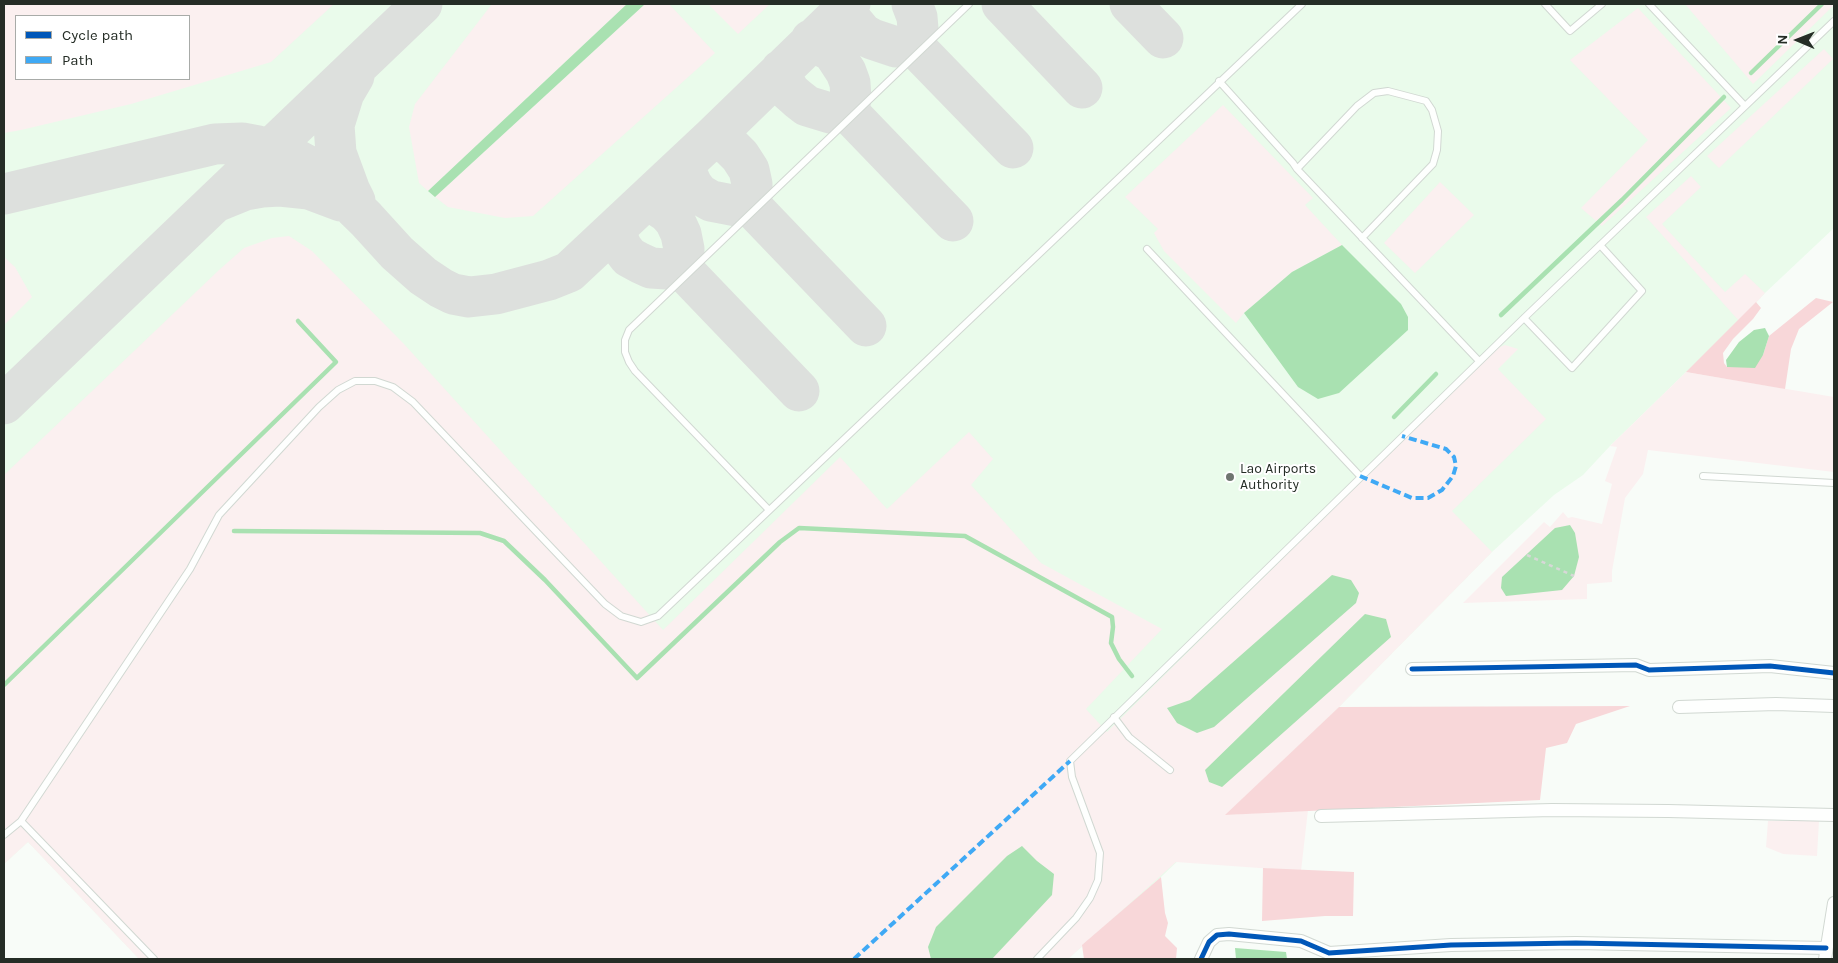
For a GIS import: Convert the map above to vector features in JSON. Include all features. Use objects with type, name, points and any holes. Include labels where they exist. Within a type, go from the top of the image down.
[{"type":"street","points":[[1412,669],[1636,665],[1649,670],[1770,666],[1834,673]]},
{"type":"street","points":[[1679,707],[1776,704],[1834,706]]},
{"type":"street","points":[[1321,816],[1552,810],[1834,815]]},
{"type":"street","points":[[1201,959],[1210,942],[1217,935],[1229,934],[1301,941],[1324,956],[1451,945],[1576,943],[1825,954],[1834,903]]},
{"type":"lane","points":[[769,510],[635,371],[625,352],[625,340],[629,330],[969,4]]},
{"type":"lane","points":[[4,835],[21,821],[190,569],[219,515],[319,407],[338,390],[355,381],[375,381],[393,387],[413,402],[606,604],[621,616],[641,622],[658,616],[1302,4]]},
{"type":"lane","points":[[1545,4],[1570,31],[1602,4]]},
{"type":"lane","points":[[1649,4],[1745,106]]},
{"type":"lane","points":[[1037,959],[1076,918],[1090,898],[1098,880],[1100,853],[1072,777],[1070,761],[1360,476],[1834,21]]},
{"type":"lane","points":[[1219,82],[1297,169],[1479,361]]},
{"type":"lane","points":[[1297,169],[1357,106],[1374,93],[1388,91],[1426,101],[1432,110],[1438,131],[1437,150],[1433,164],[1362,238]]},
{"type":"lane","points":[[1524,318],[1572,368],[1642,291],[1600,245]]},
{"type":"lane","points":[[1147,249],[1360,476]]},
{"type":"lane","points":[[1703,476],[1834,483]]},
{"type":"lane","points":[[1114,716],[1129,737],[1170,770]]},
{"type":"lane","points":[[21,821],[154,959]]},
{"type":"path","points":[[1527,555],[1574,576]]},
{"type":"shaded area","points":[[4,4],[1834,4],[1834,228],[1765,293],[1583,475],[1554,495],[1492,552],[1339,707],[1161,877],[1068,959],[139,959],[28,842],[4,864]]},
{"type":"shaded area","points":[[4,4],[334,4],[271,62],[131,104],[4,133]]},
{"type":"shaded area","points":[[492,4],[627,4],[428,191],[419,183],[409,127],[415,104]]},
{"type":"shaded area","points":[[627,4],[645,4],[435,197],[428,191]]},
{"type":"shaded area","points":[[645,4],[669,4],[715,53],[533,216],[505,218],[448,207],[435,197]]},
{"type":"shaded area","points":[[708,4],[770,4],[738,34]]},
{"type":"shaded area","points":[[1685,4],[1834,4],[1834,5],[1753,84]]},
{"type":"shaded area","points":[[1638,8],[1731,108],[1602,226],[1581,208],[1648,140],[1570,60]]},
{"type":"shaded area","points":[[1824,49],[1833,59],[1719,168],[1707,156]]},
{"type":"shaded area","points":[[1223,105],[1313,198],[1305,205],[1342,245],[1292,272],[1244,313],[1236,323],[1164,251],[1154,233],[1158,229],[1125,197]]},
{"type":"shaded area","points":[[1691,176],[1701,187],[1662,224],[1725,292],[1745,274],[1765,293],[1739,321],[1646,217]]},
{"type":"shaded area","points":[[1440,182],[1474,215],[1415,273],[1384,243]]},
{"type":"shaded area","points":[[289,236],[312,251],[404,344],[663,630],[840,457],[887,509],[969,432],[993,459],[971,485],[1041,563],[1162,629],[1086,709],[1107,732],[1495,349],[1505,345],[1518,349],[1498,369],[1546,419],[1452,511],[1492,552],[1339,707],[1226,815],[1308,810],[1301,871],[1176,862],[1068,959],[139,959],[28,842],[4,864],[4,475],[244,248],[272,238]]},
{"type":"shaded area","points":[[1342,245],[1401,304],[1408,317],[1408,330],[1339,393],[1318,399],[1298,387],[1244,313],[1292,272]]},
{"type":"shaded area","points":[[4,257],[15,267],[32,297],[4,325]]},
{"type":"shaded area","points":[[1816,298],[1833,302],[1799,329],[1791,349],[1785,389],[1686,372],[1756,302],[1761,308],[1723,353],[1724,363],[1727,367],[1763,355],[1769,336]]},
{"type":"shaded area","points":[[1765,328],[1769,336],[1763,355],[1755,368],[1727,367],[1726,360],[1739,342],[1754,330]]},
{"type":"shaded area","points":[[1686,372],[1834,397],[1834,472],[1648,450],[1643,474],[1625,498],[1612,571],[1612,582],[1587,584],[1587,599],[1463,603],[1544,522],[1550,527],[1563,512],[1568,518],[1572,517],[1602,524],[1612,484],[1605,481],[1617,447],[1610,446]]},
{"type":"shaded area","points":[[1570,525],[1575,533],[1579,557],[1574,576],[1562,590],[1506,596],[1501,588],[1502,577],[1555,528]]},
{"type":"shaded area","points":[[1332,575],[1351,580],[1359,593],[1356,603],[1214,727],[1197,733],[1177,723],[1167,708],[1190,700]]},
{"type":"shaded area","points":[[1365,614],[1386,619],[1391,637],[1222,787],[1209,782],[1205,770]]},
{"type":"shaded area","points":[[1630,706],[1576,724],[1567,743],[1546,748],[1540,800],[1225,815],[1339,707]]},
{"type":"shaded area","points":[[1768,821],[1819,821],[1817,856],[1783,854],[1766,847]]},
{"type":"shaded area","points":[[1022,846],[1054,874],[1052,895],[992,959],[931,959],[928,947],[936,927],[1007,856]]},
{"type":"shaded area","points":[[1263,868],[1354,872],[1353,916],[1325,916],[1262,921]]},
{"type":"shaded area","points":[[1161,877],[1168,923],[1165,936],[1177,948],[1176,959],[1084,959],[1082,945]]},
{"type":"shaded area","points":[[1235,948],[1286,952],[1287,959],[1236,959]]},
{"type":"waterway","points":[[1751,73],[1822,4]]},
{"type":"waterway","points":[[1501,315],[1622,200],[1724,97]]},
{"type":"waterway","points":[[4,685],[336,362],[298,321]]},
{"type":"waterway","points":[[1394,417],[1436,374]]},
{"type":"waterway","points":[[234,531],[480,533],[504,541],[545,580],[637,678],[780,542],[799,528],[965,536],[1112,617],[1111,643],[1119,659],[1132,676]]},
{"type":"taxiway","points":[[4,404],[422,4]]},
{"type":"taxiway","points":[[4,194],[215,144],[242,143],[258,146],[284,153],[316,170],[366,219],[397,253],[423,276],[441,288],[453,294],[469,297],[496,294],[549,280],[569,272],[713,137],[850,4]]},
{"type":"taxiway","points":[[912,4],[917,17],[918,29],[915,47],[1013,148]]},
{"type":"taxiway","points":[[1002,4],[1082,88]]},
{"type":"taxiway","points":[[1130,4],[1163,38]]},
{"type":"taxiway","points":[[843,10],[863,34],[872,39],[896,47],[915,47]]},
{"type":"taxiway","points":[[811,40],[833,52],[846,72],[850,83],[851,99],[848,112],[953,221]]},
{"type":"taxiway","points":[[781,70],[789,91],[807,106],[830,113],[848,112]]},
{"type":"taxiway","points":[[354,76],[344,93],[334,125],[336,153],[355,201]]},
{"type":"taxiway","points":[[713,137],[730,146],[740,156],[749,170],[752,184],[752,197],[749,204],[866,326]]},
{"type":"taxiway","points":[[683,165],[692,185],[699,194],[711,201],[737,206],[749,204]]},
{"type":"taxiway","points":[[218,201],[245,190],[280,186],[309,189],[341,201]]},
{"type":"taxiway","points":[[647,199],[667,212],[675,221],[681,234],[684,249],[683,270],[799,391]]},
{"type":"taxiway","points":[[614,230],[622,248],[629,257],[651,268],[683,270]]},
{"type":"marked path","points":[[1360,476],[1412,498],[1428,498],[1442,490],[1453,476],[1456,466],[1454,457],[1446,449],[1402,436]]},
{"type":"marked path","points":[[854,959],[1070,761]]},
{"type":"cycle path","points":[[1412,669],[1636,665],[1649,670],[1770,666],[1834,673]]},
{"type":"cycle path","points":[[1201,959],[1209,942],[1217,935],[1229,934],[1301,941],[1329,953],[1451,945],[1576,943],[1826,948]]},
{"type":"place","name":"Lao Airports Authority","points":[[1230,477]]}]
